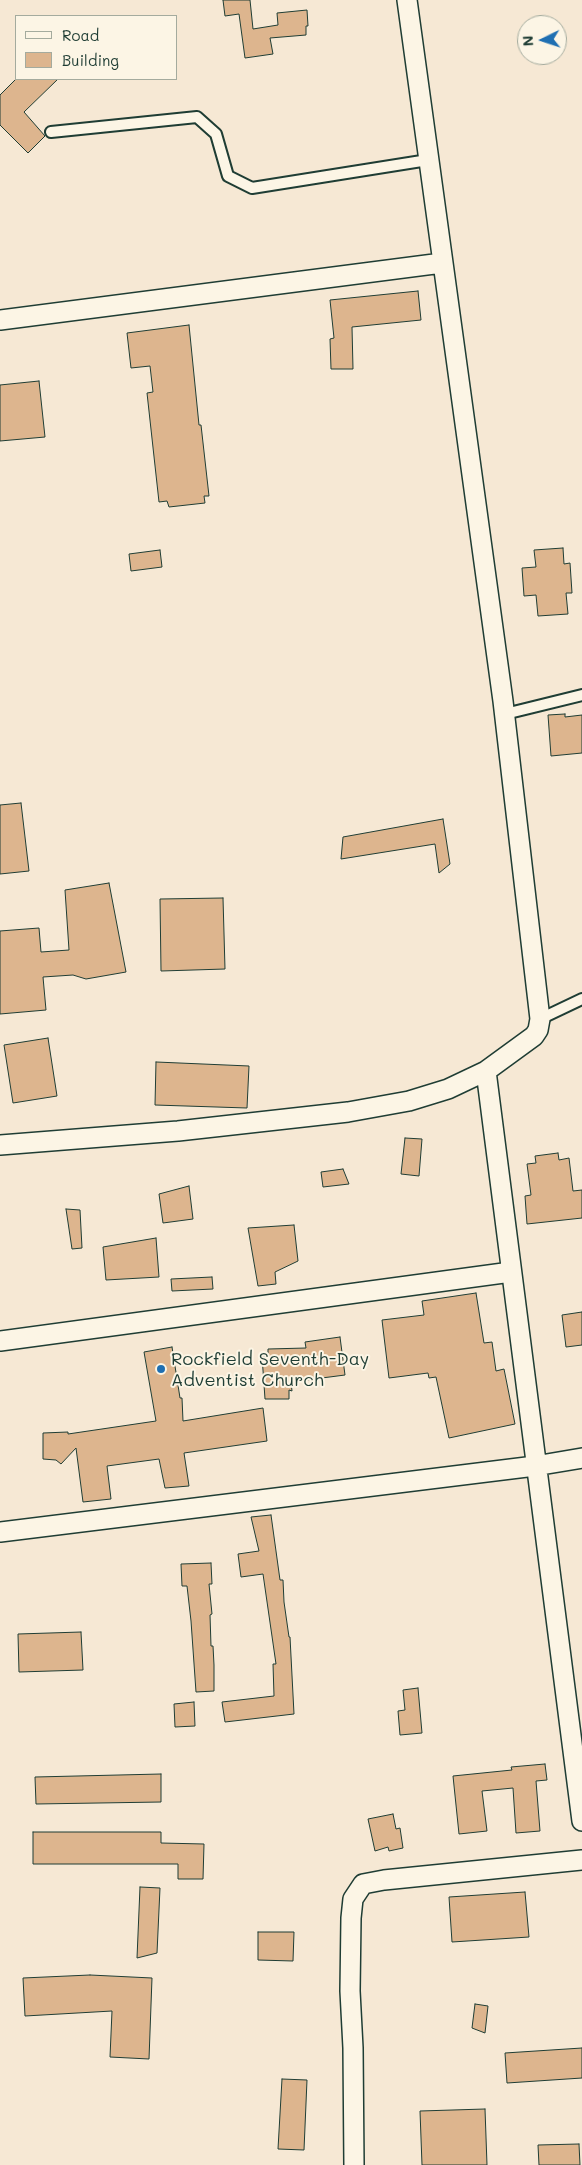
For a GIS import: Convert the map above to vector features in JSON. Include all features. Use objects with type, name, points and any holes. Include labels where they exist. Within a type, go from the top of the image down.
[{"type":"street","points":[[0,1145],[178,1131],[348,1112],[409,1101],[448,1089],[486,1071],[534,1036],[538,1030],[540,1019],[505,714],[406,0]]},
{"type":"street","points":[[0,320],[442,263]]},
{"type":"street","points":[[486,1071],[535,1466],[582,1821]]},
{"type":"street","points":[[0,1341],[511,1272]]},
{"type":"street","points":[[0,1532],[535,1466],[582,1458]]},
{"type":"street","points":[[354,2165],[353,2048],[350,1991],[351,1918],[353,1898],[363,1884],[384,1880],[582,1860]]},
{"type":"lane","points":[[51,132],[198,117],[216,134],[228,176],[252,188],[428,160]]},
{"type":"lane","points":[[505,714],[582,695]]},
{"type":"lane","points":[[540,1019],[582,999]]},
{"type":"building","points":[[223,0],[250,0],[253,29],[278,25],[277,13],[307,10],[308,26],[306,26],[306,35],[270,38],[273,54],[245,58],[239,14],[225,16]]},
{"type":"building","points":[[15,80],[57,80],[24,112],[45,136],[28,153],[0,125],[0,95]]},
{"type":"building","points":[[418,291],[421,320],[352,327],[353,369],[331,369],[330,339],[334,338],[330,300]]},
{"type":"building","points":[[189,325],[199,425],[201,425],[209,496],[204,496],[205,503],[169,507],[167,501],[159,502],[147,393],[153,392],[150,366],[131,368],[127,333]]},
{"type":"building","points":[[39,381],[45,437],[0,441],[0,385]]},
{"type":"building","points":[[563,548],[564,564],[570,563],[572,593],[566,593],[568,614],[538,616],[536,595],[524,596],[522,568],[536,567],[534,550]]},
{"type":"building","points":[[160,550],[162,567],[131,571],[129,554]]},
{"type":"building","points":[[565,714],[565,717],[582,715],[582,753],[551,756],[548,715]]},
{"type":"building","points":[[21,803],[29,871],[0,874],[0,805]]},
{"type":"building","points":[[443,819],[450,864],[439,873],[435,844],[341,859],[343,837]]},
{"type":"building","points":[[109,883],[126,972],[86,979],[73,975],[43,977],[46,1010],[0,1014],[0,931],[39,928],[41,952],[69,950],[65,890]]},
{"type":"building","points":[[223,898],[225,969],[161,971],[160,899]]},
{"type":"building","points":[[48,1038],[57,1096],[13,1103],[4,1045]]},
{"type":"building","points":[[156,1062],[249,1066],[247,1108],[155,1105]]},
{"type":"building","points":[[405,1138],[422,1139],[419,1176],[401,1174]]},
{"type":"building","points":[[558,1153],[559,1160],[569,1158],[573,1191],[582,1190],[582,1218],[527,1224],[525,1196],[531,1195],[527,1164],[536,1163],[535,1156]]},
{"type":"building","points":[[343,1169],[349,1184],[323,1187],[321,1172]]},
{"type":"building","points":[[189,1186],[193,1219],[163,1223],[159,1194]]},
{"type":"building","points":[[66,1209],[80,1210],[82,1248],[72,1249]]},
{"type":"building","points":[[294,1225],[298,1261],[275,1272],[276,1284],[258,1286],[248,1228]]},
{"type":"building","points":[[156,1238],[159,1277],[106,1280],[103,1247]]},
{"type":"building","points":[[212,1277],[213,1289],[172,1291],[171,1279]]},
{"type":"building","points":[[476,1293],[484,1343],[492,1342],[496,1371],[504,1369],[515,1424],[449,1438],[436,1377],[429,1378],[428,1373],[389,1378],[382,1320],[424,1315],[422,1301]]},
{"type":"building","points":[[582,1312],[582,1345],[566,1347],[562,1315]]},
{"type":"building","points":[[340,1337],[345,1375],[291,1382],[292,1391],[289,1390],[289,1399],[265,1399],[262,1356],[268,1357],[268,1349],[306,1348],[305,1342]]},
{"type":"building","points":[[172,1347],[180,1398],[182,1398],[183,1421],[263,1408],[267,1441],[184,1453],[189,1486],[165,1488],[159,1459],[107,1466],[111,1499],[83,1502],[76,1448],[61,1464],[56,1460],[43,1459],[43,1433],[68,1432],[68,1434],[156,1421],[144,1352]]},
{"type":"building","points":[[271,1515],[280,1580],[283,1580],[284,1602],[290,1637],[294,1714],[225,1722],[222,1702],[274,1696],[273,1664],[276,1664],[263,1574],[241,1577],[238,1554],[259,1551],[251,1517]]},
{"type":"building","points":[[211,1563],[212,1584],[209,1584],[212,1614],[210,1615],[214,1691],[196,1692],[187,1586],[182,1586],[181,1564]]},
{"type":"building","points":[[81,1632],[83,1670],[19,1672],[18,1634]]},
{"type":"building","points":[[418,1688],[422,1733],[400,1735],[398,1711],[405,1710],[403,1690]]},
{"type":"building","points":[[194,1702],[195,1726],[175,1727],[174,1704]]},
{"type":"building","points":[[545,1764],[547,1780],[536,1781],[540,1831],[516,1833],[513,1788],[482,1791],[487,1831],[459,1834],[453,1776],[512,1770],[511,1767]]},
{"type":"building","points":[[161,1774],[161,1802],[36,1804],[35,1777]]},
{"type":"building","points":[[393,1814],[396,1829],[400,1828],[403,1848],[389,1851],[388,1847],[375,1851],[368,1819]]},
{"type":"building","points":[[33,1832],[161,1832],[161,1843],[204,1844],[203,1879],[178,1879],[178,1864],[33,1864]]},
{"type":"building","points":[[140,1887],[160,1888],[157,1953],[137,1958]]},
{"type":"building","points":[[525,1892],[529,1937],[452,1942],[449,1897]]},
{"type":"building","points":[[258,1932],[294,1932],[293,1961],[258,1960]]},
{"type":"building","points":[[90,1975],[152,1978],[149,2059],[110,2057],[112,2011],[25,2016],[23,1978]]},
{"type":"building","points":[[475,2004],[488,2006],[485,2033],[472,2028]]},
{"type":"building","points":[[582,2048],[582,2078],[507,2083],[505,2053]]},
{"type":"building","points":[[282,2079],[307,2080],[304,2150],[278,2149]]},
{"type":"building","points":[[485,2109],[487,2165],[422,2165],[420,2111]]},
{"type":"building","points":[[579,2144],[580,2165],[539,2165],[538,2145]]},
{"type":"place","name":"Rockfield Seventh-Day Adventist Church","points":[[161,1369]]}]
